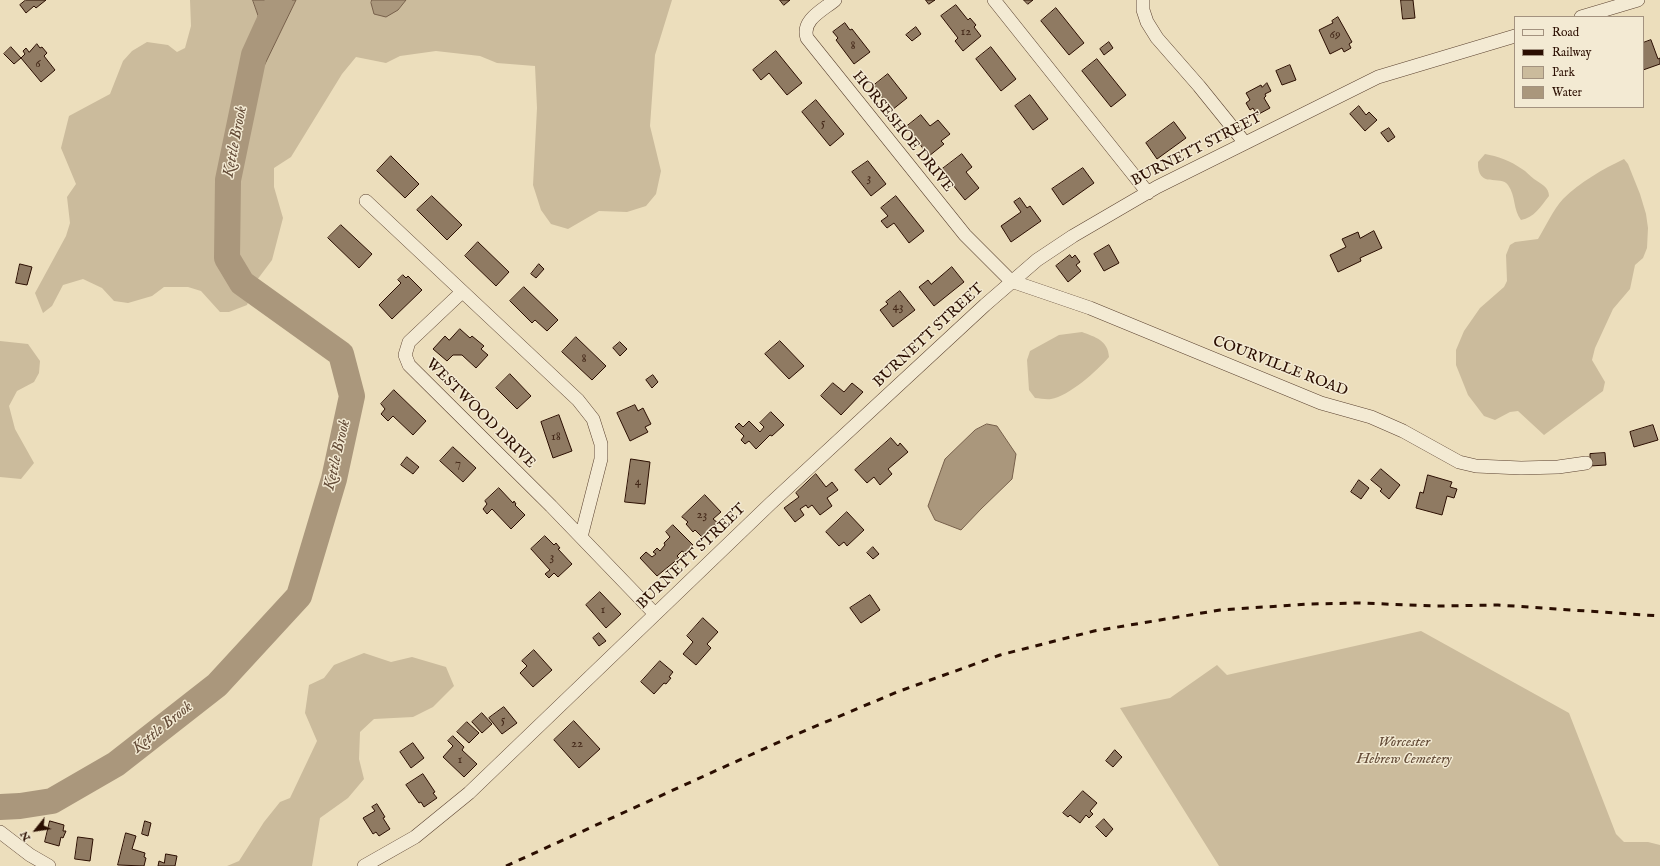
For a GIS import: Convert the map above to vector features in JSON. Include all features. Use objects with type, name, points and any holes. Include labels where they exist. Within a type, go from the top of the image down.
[{"type":"street","name":"HORSESHOE DRIVE","points":[[835,0],[807,23],[805,30],[806,38],[965,235],[1011,282]]},
{"type":"street","points":[[994,0],[1148,193]]},
{"type":"street","points":[[1143,0],[1147,22],[1157,38],[1246,143]]},
{"type":"street","points":[[1584,16],[1638,0]]},
{"type":"street","name":"BURNETT STREET","points":[[364,866],[415,837],[459,802],[770,504],[1011,282],[1047,253],[1148,193],[1378,77],[1514,36]]},
{"type":"street","points":[[366,201],[578,400],[588,412],[595,423],[602,444],[601,459],[581,537]]},
{"type":"street","name":"COURVILLE ROAD","points":[[1011,282],[1090,308],[1321,403],[1371,418],[1403,432],[1459,462],[1476,466],[1521,468],[1558,467],[1586,463]]},
{"type":"street","name":"WESTWOOD DRIVE","points":[[462,292],[409,342],[405,355],[409,365],[581,537],[655,614]]},
{"type":"street","points":[[0,832],[24,851],[49,866]]},
{"type":"green space","points":[[190,0],[253,0],[258,16],[254,55],[264,66],[296,0],[372,0],[371,3],[398,10],[406,0],[672,0],[655,55],[650,126],[661,171],[656,194],[646,206],[627,212],[599,211],[568,229],[551,224],[541,210],[533,185],[537,108],[535,66],[497,63],[480,56],[436,51],[400,56],[386,63],[356,57],[342,74],[291,157],[274,168],[274,187],[283,218],[272,260],[257,280],[247,305],[229,312],[220,312],[201,291],[188,287],[164,287],[152,296],[128,303],[114,301],[102,288],[83,279],[63,285],[52,306],[43,313],[35,293],[66,236],[70,223],[67,197],[76,184],[61,148],[69,116],[110,94],[123,61],[132,51],[147,42],[168,45],[177,52],[185,48],[191,26]]},
{"type":"green space","points":[[1485,154],[1513,164],[1525,171],[1548,190],[1549,196],[1530,217],[1521,220],[1518,216],[1511,189],[1505,182],[1485,179],[1481,176],[1478,162]]},
{"type":"green space","points":[[1624,159],[1628,164],[1640,194],[1646,214],[1648,228],[1647,248],[1643,258],[1635,265],[1630,289],[1613,309],[1595,348],[1592,360],[1605,382],[1603,391],[1544,435],[1518,411],[1510,412],[1495,420],[1484,416],[1468,395],[1456,365],[1456,350],[1464,331],[1480,308],[1504,287],[1507,281],[1506,255],[1510,245],[1515,242],[1538,239],[1563,199],[1592,176]]},
{"type":"green space","points":[[1082,332],[1100,340],[1106,347],[1109,357],[1090,376],[1066,393],[1051,399],[1035,398],[1029,390],[1027,360],[1030,351],[1059,335]]},
{"type":"green space","points":[[0,341],[28,344],[40,361],[39,373],[34,382],[17,391],[9,406],[15,429],[34,463],[21,479],[0,477]]},
{"type":"green space","name":"Worcester Hebrew Cemetery","points":[[1421,631],[1569,713],[1616,834],[1624,842],[1648,842],[1660,845],[1660,866],[1219,866],[1120,708],[1170,698],[1217,665],[1227,675]]},
{"type":"green space","points":[[364,653],[391,662],[412,657],[446,667],[454,686],[433,707],[413,717],[374,719],[360,732],[359,759],[364,779],[348,798],[320,818],[312,866],[227,866],[239,861],[264,822],[280,802],[290,798],[317,741],[305,713],[309,685],[324,678],[334,665]]},
{"type":"water","points":[[253,0],[296,0],[264,66],[254,55],[258,16]]},
{"type":"water","points":[[372,0],[406,0],[398,10],[386,17],[374,14],[371,3]]},
{"type":"water","points":[[987,424],[997,426],[1016,454],[1012,479],[961,530],[935,520],[928,506],[945,459],[975,430]]},
{"type":"building","points":[[26,0],[46,0],[36,8],[34,6],[26,13],[20,5]]},
{"type":"building","points":[[780,0],[790,0],[784,5]]},
{"type":"building","points":[[926,0],[935,0],[929,4]]},
{"type":"building","points":[[1024,0],[1033,0],[1028,4]]},
{"type":"building","points":[[1401,0],[1413,0],[1415,18],[1403,19]]},
{"type":"building","points":[[956,5],[968,20],[970,18],[976,25],[974,27],[981,36],[963,51],[955,41],[958,38],[941,16]]},
{"type":"building","points":[[1056,8],[1084,43],[1069,55],[1041,21]]},
{"type":"building","points":[[1338,17],[1352,42],[1349,44],[1351,48],[1344,52],[1342,48],[1330,54],[1319,30],[1333,23],[1332,21]]},
{"type":"building","points":[[845,23],[850,30],[852,29],[870,52],[854,64],[836,40],[838,38],[833,32]]},
{"type":"building","points":[[916,27],[921,34],[912,41],[906,35]]},
{"type":"building","points":[[1651,40],[1658,59],[1660,58],[1660,64],[1644,70],[1644,43]]},
{"type":"building","points":[[1109,42],[1113,48],[1104,55],[1100,49]]},
{"type":"building","points":[[37,44],[47,53],[44,56],[55,70],[41,82],[21,58],[25,54],[23,51],[26,48],[29,52]]},
{"type":"building","points":[[11,47],[21,58],[14,64],[4,54]]},
{"type":"building","points":[[991,47],[1016,79],[1001,91],[976,59]]},
{"type":"building","points":[[776,51],[802,83],[787,95],[769,73],[761,80],[753,70]]},
{"type":"building","points":[[1097,59],[1126,95],[1111,107],[1082,71]]},
{"type":"building","points":[[1290,65],[1296,80],[1282,85],[1276,71]]},
{"type":"building","points":[[888,74],[907,98],[892,110],[873,86]]},
{"type":"building","points":[[1267,83],[1271,91],[1265,94],[1266,96],[1264,98],[1270,108],[1257,115],[1253,108],[1250,110],[1246,103],[1250,100],[1246,93],[1261,85],[1262,87]]},
{"type":"building","points":[[1030,95],[1048,119],[1033,130],[1015,106]]},
{"type":"building","points":[[816,100],[844,134],[830,146],[802,112]]},
{"type":"building","points":[[1359,106],[1366,115],[1369,112],[1377,120],[1365,131],[1350,114]]},
{"type":"building","points":[[921,115],[930,126],[938,120],[950,134],[941,141],[944,144],[929,156],[906,127]]},
{"type":"building","points":[[1174,122],[1186,138],[1157,159],[1146,143]]},
{"type":"building","points":[[1389,128],[1395,137],[1388,142],[1381,133]]},
{"type":"building","points":[[962,154],[972,167],[966,172],[979,188],[965,200],[941,170]]},
{"type":"building","points":[[391,156],[419,184],[405,198],[377,171]]},
{"type":"building","points":[[868,161],[886,184],[871,196],[852,172]]},
{"type":"building","points":[[1083,168],[1094,183],[1063,205],[1052,189]]},
{"type":"building","points":[[432,196],[462,225],[447,240],[417,210]]},
{"type":"building","points":[[896,196],[924,231],[909,243],[894,223],[887,228],[881,221],[888,216],[881,208]]},
{"type":"building","points":[[1020,198],[1027,208],[1030,206],[1041,221],[1011,242],[1001,226],[1021,212],[1014,202]]},
{"type":"building","points":[[341,225],[372,254],[359,268],[328,238]]},
{"type":"building","points":[[1374,231],[1382,248],[1360,258],[1361,261],[1338,272],[1330,255],[1346,247],[1342,239],[1358,232],[1360,238]]},
{"type":"building","points":[[478,242],[509,272],[496,286],[465,256]]},
{"type":"building","points":[[1109,245],[1119,263],[1104,271],[1094,254]]},
{"type":"building","points":[[1070,255],[1072,258],[1075,255],[1080,262],[1076,265],[1081,271],[1068,282],[1056,266]]},
{"type":"building","points":[[20,264],[32,267],[27,285],[16,283]]},
{"type":"building","points":[[539,264],[544,269],[536,278],[531,274]]},
{"type":"building","points":[[952,267],[964,282],[934,306],[919,287],[928,280],[931,284]]},
{"type":"building","points":[[403,275],[406,278],[408,276],[422,290],[392,319],[379,305],[401,283],[398,280]]},
{"type":"building","points":[[524,287],[558,320],[547,331],[535,320],[532,323],[510,301]]},
{"type":"building","points":[[900,291],[915,310],[893,327],[880,310],[888,304],[886,302]]},
{"type":"building","points":[[460,329],[470,338],[472,336],[484,346],[481,349],[488,355],[476,368],[462,355],[453,355],[447,361],[433,349],[445,336],[449,340]]},
{"type":"building","points":[[576,337],[606,366],[592,380],[562,352]]},
{"type":"building","points":[[780,341],[804,366],[789,379],[765,354]]},
{"type":"building","points":[[620,342],[627,349],[620,356],[613,348]]},
{"type":"building","points":[[510,374],[531,396],[517,409],[496,388]]},
{"type":"building","points":[[653,375],[658,382],[652,388],[646,380]]},
{"type":"building","points":[[833,383],[844,392],[852,383],[863,392],[841,415],[821,396]]},
{"type":"building","points":[[394,390],[426,421],[413,435],[393,416],[388,421],[381,414],[385,409],[381,404]]},
{"type":"building","points":[[635,405],[638,411],[643,408],[651,424],[645,427],[648,432],[630,441],[617,413]]},
{"type":"building","points":[[771,412],[784,425],[772,436],[770,435],[756,449],[749,441],[745,444],[741,440],[744,436],[735,427],[739,423],[743,427],[749,421],[760,432],[764,427],[760,423]]},
{"type":"building","points":[[559,415],[572,451],[553,458],[541,422]]},
{"type":"building","points":[[1653,425],[1658,440],[1634,447],[1630,432]]},
{"type":"building","points":[[891,438],[898,446],[900,443],[908,452],[888,469],[892,474],[880,485],[874,477],[867,483],[855,470]]},
{"type":"building","points":[[453,447],[476,468],[463,482],[440,461]]},
{"type":"building","points":[[1605,453],[1606,465],[1590,466],[1590,454]]},
{"type":"building","points":[[407,457],[419,467],[413,474],[401,465]]},
{"type":"building","points":[[631,459],[650,462],[645,504],[625,502]]},
{"type":"building","points":[[1381,469],[1400,485],[1389,499],[1380,491],[1382,489],[1371,480]]},
{"type":"building","points":[[816,474],[826,487],[832,482],[838,490],[827,498],[832,506],[820,515],[812,505],[808,508],[806,505],[800,509],[804,515],[795,522],[784,508],[799,497],[796,493]]},
{"type":"building","points":[[1428,475],[1452,482],[1450,487],[1457,489],[1454,498],[1447,496],[1442,515],[1416,508],[1420,492],[1423,493]]},
{"type":"building","points":[[1359,480],[1369,488],[1361,499],[1351,492]]},
{"type":"building","points":[[499,488],[513,503],[514,501],[516,504],[515,505],[525,515],[511,529],[492,509],[487,514],[483,509],[487,504],[485,501]]},
{"type":"building","points":[[705,495],[721,512],[713,519],[718,523],[703,538],[695,530],[693,532],[686,524],[688,522],[682,517]]},
{"type":"building","points":[[847,512],[864,530],[847,546],[844,542],[839,546],[826,532]]},
{"type":"building","points":[[673,525],[693,545],[685,553],[682,551],[677,556],[679,558],[657,576],[640,558],[646,552],[652,557],[656,554],[653,552],[657,548],[660,551],[665,545],[664,543],[670,537],[666,532]]},
{"type":"building","points":[[545,536],[554,545],[556,543],[560,548],[558,549],[572,564],[558,577],[554,573],[549,578],[545,574],[550,570],[531,549]]},
{"type":"building","points":[[873,547],[879,554],[873,559],[867,553]]},
{"type":"building","points":[[600,592],[621,614],[606,628],[586,605]]},
{"type":"building","points":[[870,595],[880,610],[861,623],[850,608]]},
{"type":"building","points":[[703,618],[718,632],[707,644],[711,648],[696,665],[683,654],[693,642],[687,636]]},
{"type":"building","points":[[599,633],[606,641],[599,646],[593,638]]},
{"type":"building","points":[[534,650],[552,670],[533,687],[520,673],[527,666],[522,661]]},
{"type":"building","points":[[660,661],[673,672],[669,677],[671,678],[666,684],[664,683],[654,694],[641,682]]},
{"type":"building","points":[[504,707],[517,723],[502,734],[489,718]]},
{"type":"building","points":[[482,713],[492,724],[482,733],[472,722]]},
{"type":"building","points":[[574,721],[600,749],[579,768],[554,740]]},
{"type":"building","points":[[467,722],[479,733],[469,743],[457,732]]},
{"type":"building","points":[[453,736],[464,747],[462,750],[477,764],[464,777],[443,757],[453,746],[448,741]]},
{"type":"building","points":[[413,743],[424,758],[411,768],[400,752]]},
{"type":"building","points":[[1115,750],[1122,757],[1113,767],[1106,761]]},
{"type":"building","points":[[423,774],[435,792],[433,793],[437,798],[424,807],[421,802],[419,803],[406,785]]},
{"type":"building","points":[[1083,791],[1097,803],[1090,811],[1093,814],[1089,818],[1086,815],[1080,823],[1070,815],[1068,817],[1063,813]]},
{"type":"building","points":[[377,804],[390,829],[379,836],[376,832],[373,834],[363,818],[375,811],[372,807]]},
{"type":"building","points":[[1104,819],[1113,829],[1106,837],[1096,827]]},
{"type":"building","points":[[50,821],[64,825],[63,831],[66,831],[63,838],[61,837],[59,846],[45,842]]},
{"type":"building","points":[[145,821],[151,823],[148,836],[142,834]]},
{"type":"building","points":[[126,833],[136,836],[132,849],[145,853],[144,857],[146,858],[144,866],[118,865]]},
{"type":"building","points":[[78,837],[93,839],[90,861],[75,859]]},
{"type":"building","points":[[166,854],[177,856],[175,866],[158,866],[159,861],[164,863]]},
{"type":"waterway","name":"Kettle Brook","points":[[0,807],[20,806],[52,801],[116,764],[217,685],[299,596],[334,479],[352,396],[341,354],[242,283],[227,258],[228,180],[254,55],[279,0]]},
{"type":"railway","points":[[506,866],[790,737],[897,692],[1000,655],[1094,631],[1220,610],[1309,604],[1359,603],[1437,606],[1498,605],[1660,616]]}]
